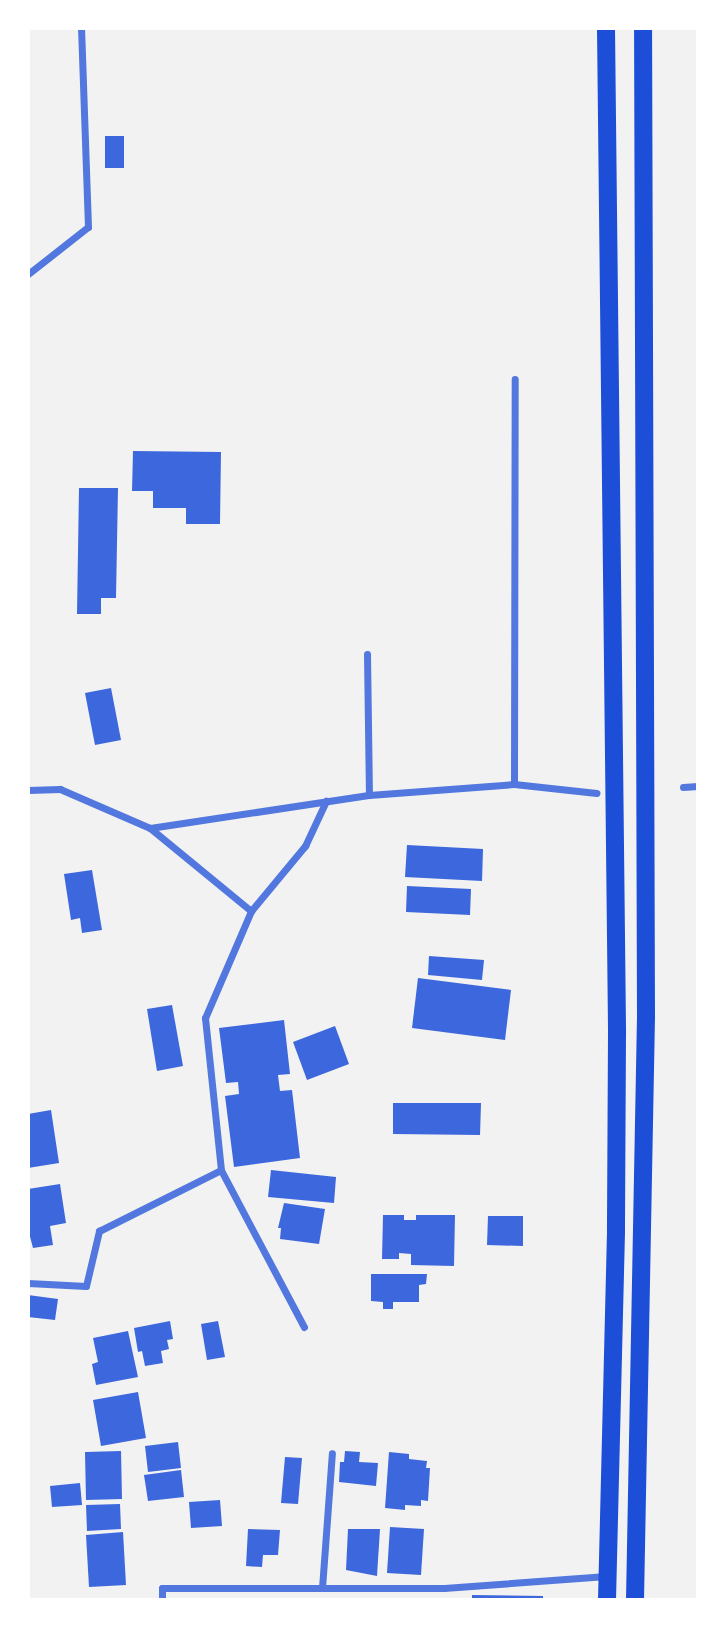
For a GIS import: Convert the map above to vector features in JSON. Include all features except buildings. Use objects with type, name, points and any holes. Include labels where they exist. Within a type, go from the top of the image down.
[{"type":"main road","points":[[606,28],[617,1020],[616,1231],[607,1600]]},
{"type":"main road","points":[[635,1600],[646,1017],[643,28]]},
{"type":"street","points":[[28,274],[88,227],[81,28]]},
{"type":"street","points":[[514,785],[515,379]]},
{"type":"street","points":[[367,654],[369,795]]},
{"type":"street","points":[[150,828],[369,795],[514,785],[597,793]]},
{"type":"street","points":[[683,787],[698,786]]},
{"type":"street","points":[[28,790],[60,789],[150,828],[251,911]]},
{"type":"street","points":[[304,1327],[221,1170],[205,1018],[251,911],[305,846],[326,801]]},
{"type":"street","points":[[28,1283],[86,1286],[99,1231],[221,1170]]},
{"type":"street","points":[[322,1588],[331,1453]]},
{"type":"street","points":[[162,1600],[162,1588],[444,1588],[608,1576]]}]
